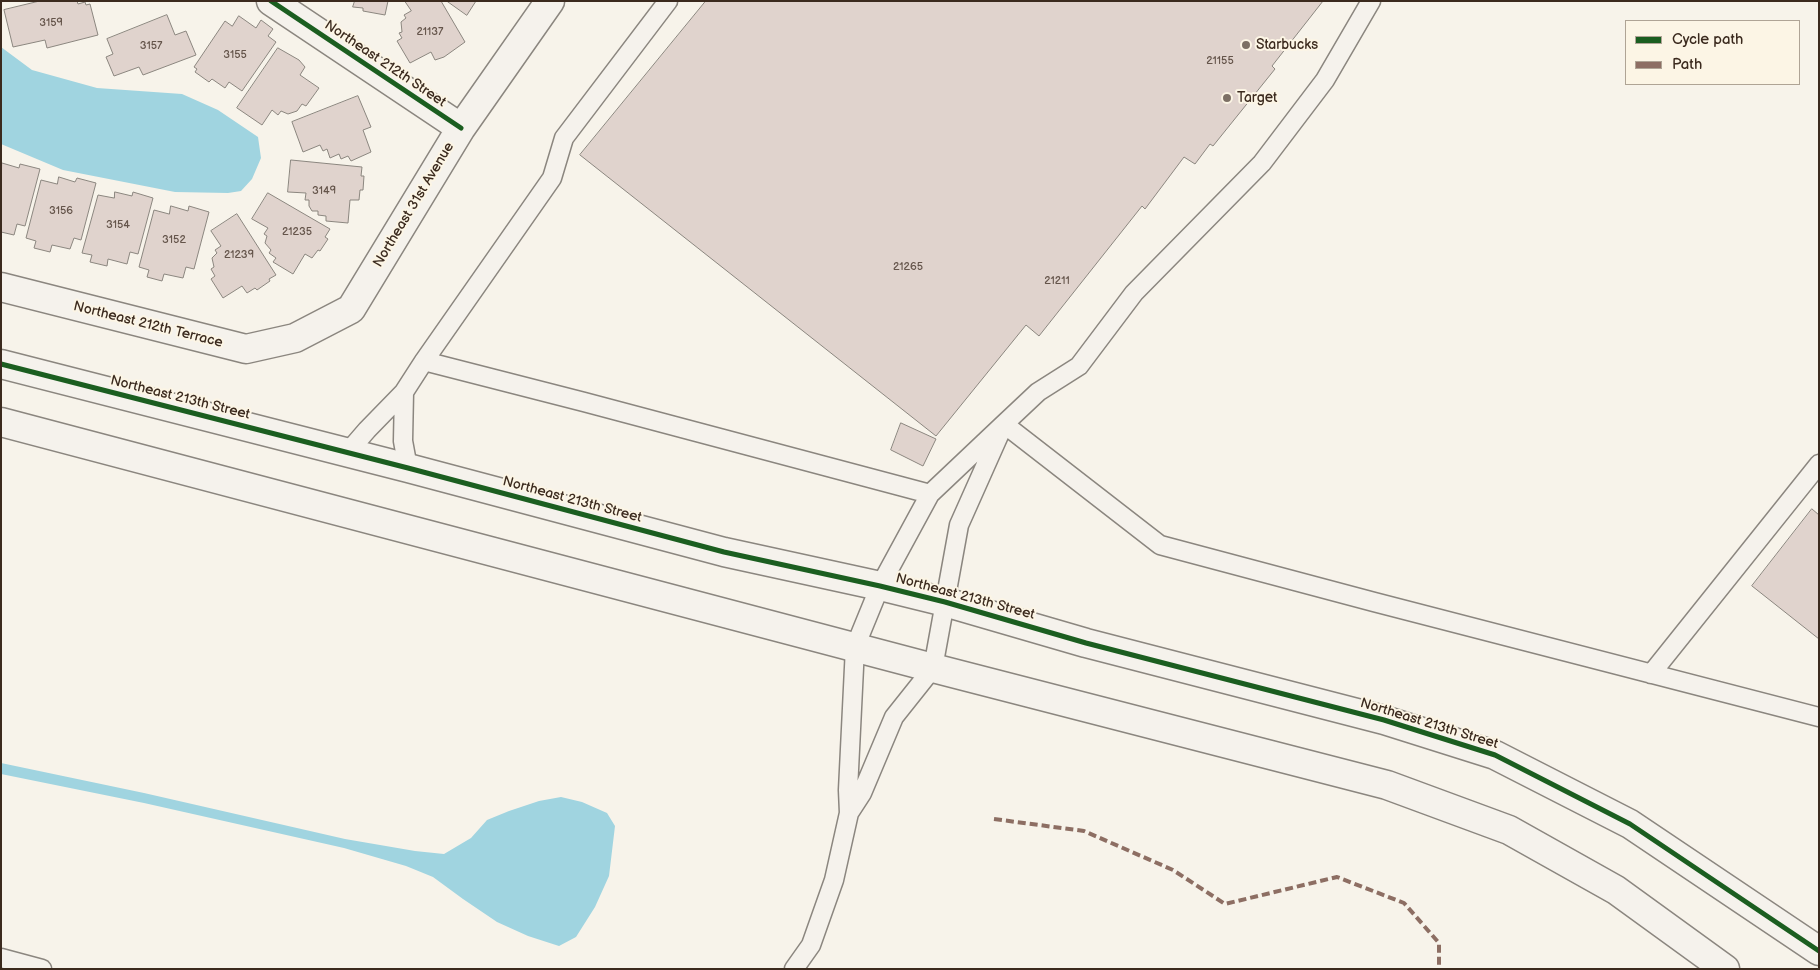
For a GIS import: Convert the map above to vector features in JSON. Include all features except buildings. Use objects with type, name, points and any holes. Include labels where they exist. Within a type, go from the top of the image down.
[{"type":"street","name":"Northeast 212th Street","points":[[271,1],[461,128]]},
{"type":"street","name":"Northeast 31st Avenue","points":[[295,338],[352,309],[461,128],[550,1]]},
{"type":"street","name":"Northeast 212th Terrace","points":[[1,287],[246,349],[295,338]]},
{"type":"street","name":"Northeast 213th Street","points":[[1,364],[348,452],[724,552],[945,602],[1086,643],[1384,720],[1495,755],[1630,824],[1819,952]]},
{"type":"street","points":[[1,422],[933,668],[1387,785],[1509,830],[1616,890],[1725,969]]},
{"type":"lane","points":[[348,452],[404,392],[552,178],[564,138],[668,1]]},
{"type":"lane","points":[[794,969],[811,945],[834,880],[849,813],[848,790],[855,647],[880,586],[930,494],[1038,392],[1078,366],[1134,293],[1262,162],[1325,80],[1371,1]]},
{"type":"lane","points":[[424,362],[584,402],[930,494]]},
{"type":"lane","points":[[404,392],[403,441],[408,468]]},
{"type":"lane","points":[[849,813],[862,793],[894,717],[933,668],[958,525],[1004,424]]},
{"type":"lane","points":[[1004,424],[1160,545],[1819,717]]},
{"type":"lane","points":[[1651,674],[1819,464]]},
{"type":"lane","points":[[1,958],[42,969]]},
{"type":"water","points":[[1,47],[32,70],[97,88],[182,94],[218,110],[258,137],[261,158],[252,179],[241,191],[228,193],[175,192],[63,170],[1,144]]},
{"type":"water","points":[[1,763],[144,793],[345,839],[444,854],[471,838],[487,820],[539,801],[561,797],[582,802],[607,813],[615,826],[609,876],[595,907],[576,937],[559,946],[528,936],[497,922],[433,877],[406,866],[344,848],[144,803],[1,774]]},
{"type":"marked path","points":[[994,819],[1084,831],[1173,870],[1225,904],[1337,877],[1404,903],[1439,943],[1439,969]]},
{"type":"cycle path","points":[[271,1],[461,128]]},
{"type":"cycle path","points":[[1,364],[408,468],[724,552],[945,602],[1086,643],[1384,720],[1495,755],[1630,824],[1819,951]]},
{"type":"place","name":"Starbucks","points":[[1246,45]]},
{"type":"place","name":"Target","points":[[1227,98]]}]
